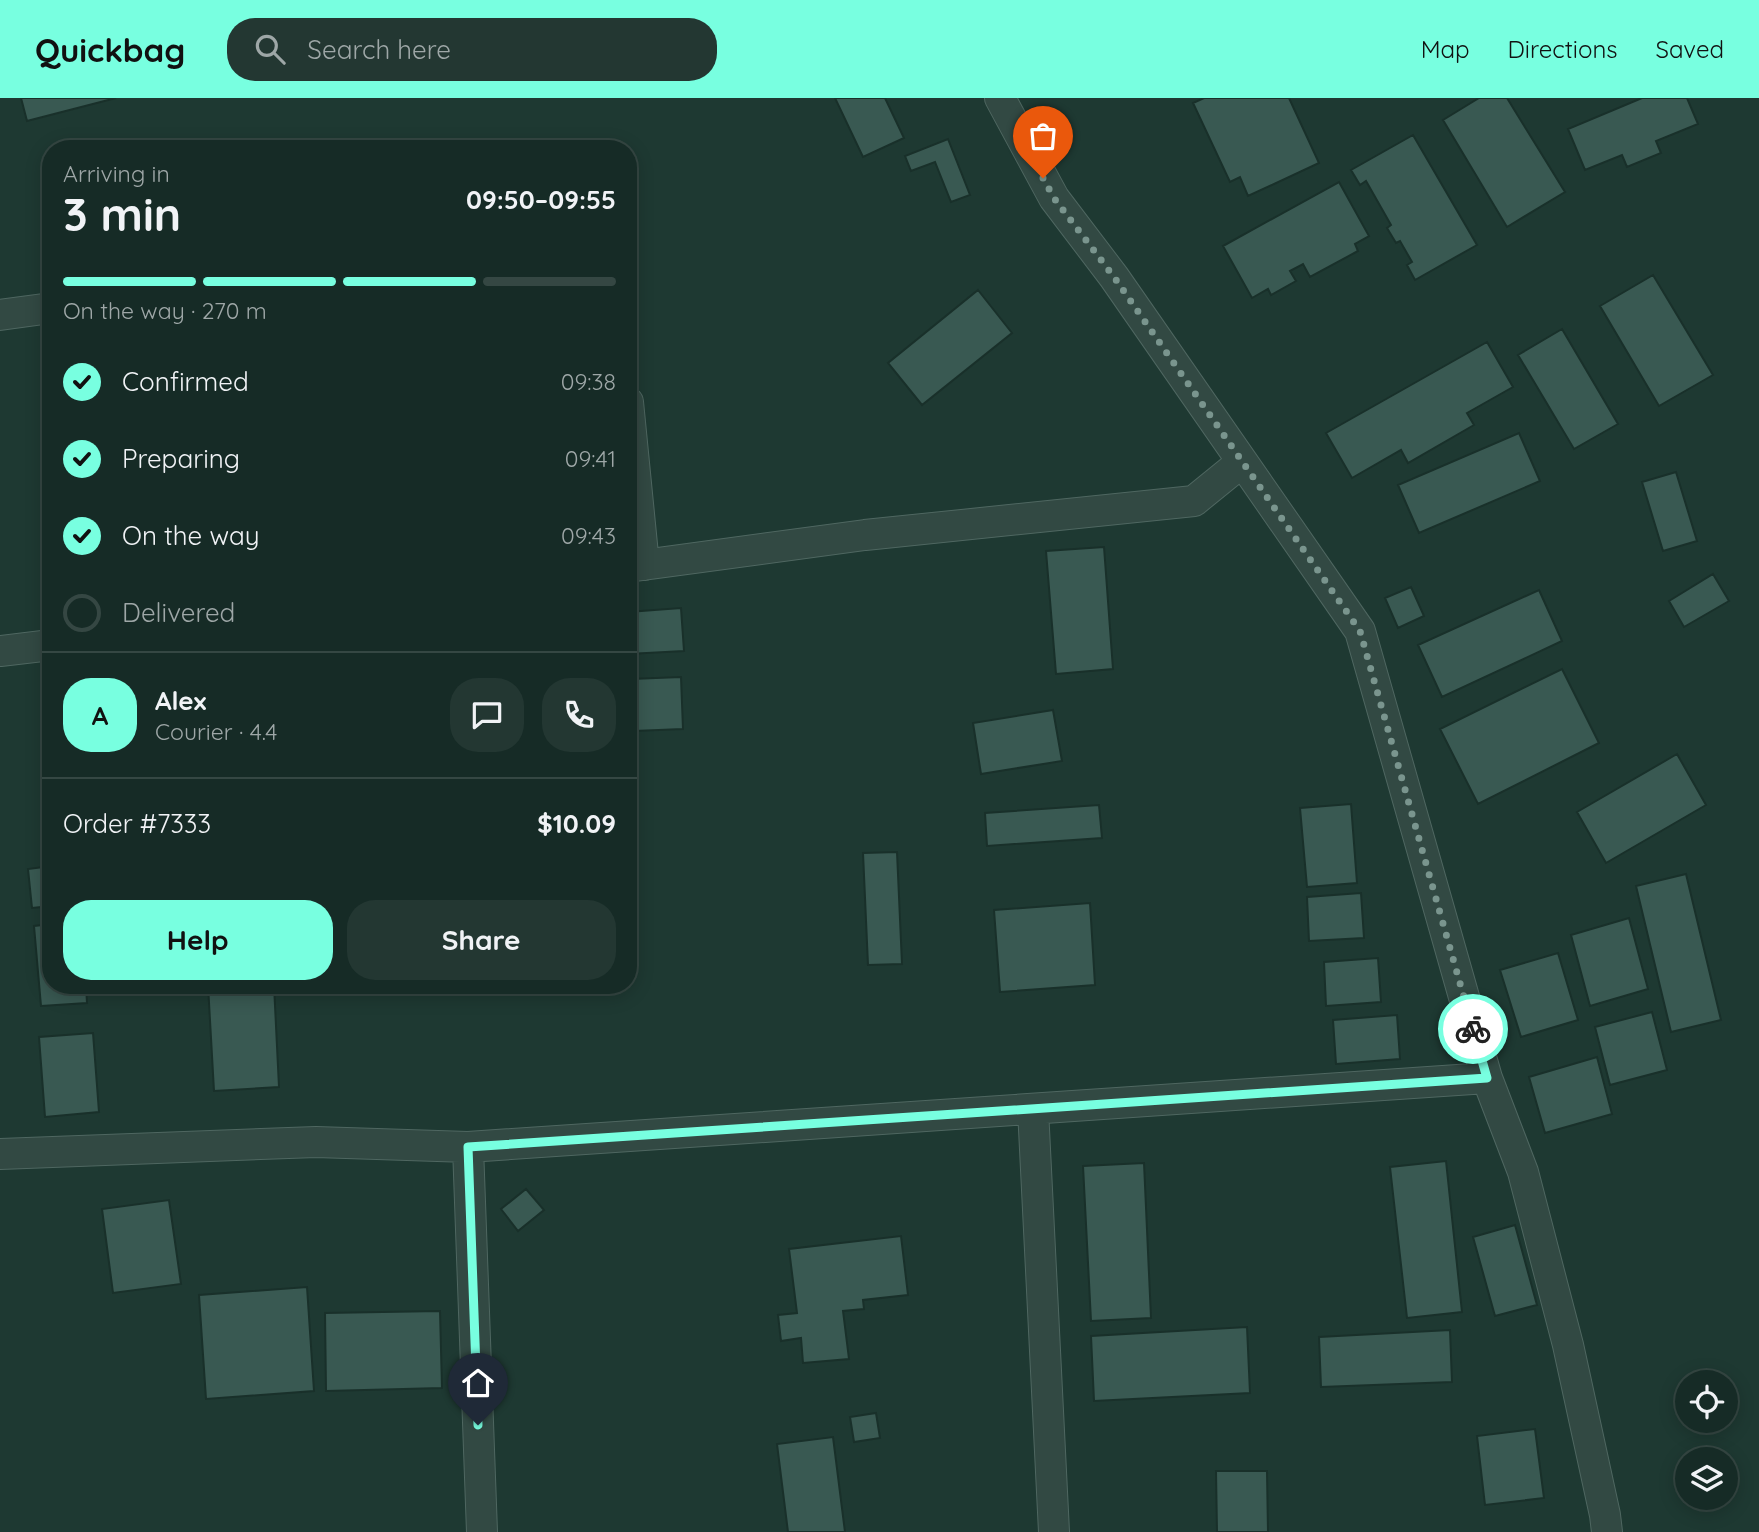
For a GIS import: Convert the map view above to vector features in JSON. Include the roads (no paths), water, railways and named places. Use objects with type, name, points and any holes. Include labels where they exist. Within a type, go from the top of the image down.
[{"type":"street","points":[[1000,98],[1054,198],[1114,277],[1360,631],[1487,1078],[1523,1172],[1567,1345],[1607,1532]]},
{"type":"street","points":[[0,315],[42,309]]},
{"type":"street","points":[[637,566],[865,535],[1194,501],[1242,463]]},
{"type":"street","points":[[0,651],[42,646]]},
{"type":"street","points":[[0,1154],[316,1142],[468,1147],[1487,1078]]},
{"type":"street","points":[[1033,1109],[1054,1532]]},
{"type":"street","points":[[468,1147],[482,1532]]}]
